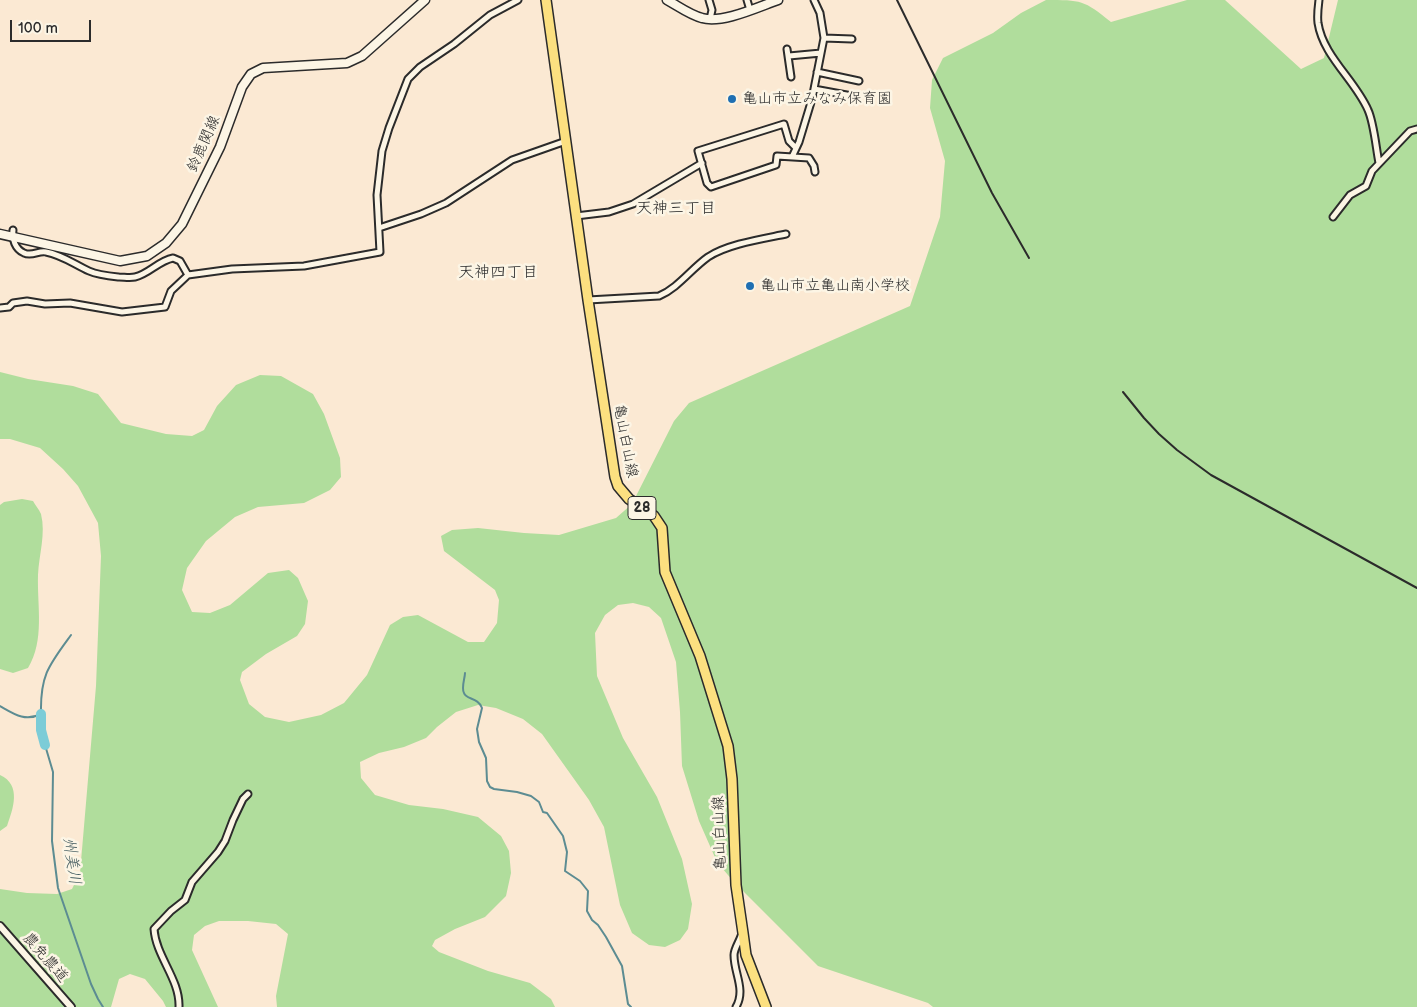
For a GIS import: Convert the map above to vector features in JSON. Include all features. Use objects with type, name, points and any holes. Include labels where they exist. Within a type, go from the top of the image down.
[{"type":"main road","name":"鈴鹿関線","points":[[0,234],[12,234],[120,262],[147,256],[166,243],[182,224],[220,148],[242,87],[251,74],[263,68],[347,63],[362,56],[425,0]]},
{"type":"main road","name":"亀山白山線","points":[[546,0],[609,451],[618,486],[629,499],[654,516],[662,528],[665,572],[700,656],[728,746],[732,779],[736,885],[746,955],[766,1007]]},
{"type":"main road","points":[[667,0],[698,17],[710,19],[717,19],[750,10],[778,0]]},
{"type":"street","points":[[0,308],[9,307],[13,303],[27,301],[45,304],[70,303],[122,312],[158,308],[165,306],[171,291],[188,275],[232,269],[304,266],[380,252],[377,195],[382,151],[408,79],[420,67],[490,15],[518,0]]},
{"type":"street","points":[[709,0],[712,10],[710,19]]},
{"type":"street","points":[[746,0],[750,10]]},
{"type":"street","points":[[792,157],[807,117],[824,38],[820,13],[814,0]]},
{"type":"street","points":[[1319,0],[1318,20],[1320,34],[1336,62],[1369,111],[1379,163]]},
{"type":"street","points":[[824,38],[852,38]]},
{"type":"street","points":[[787,49],[791,77]]},
{"type":"street","points":[[788,56],[821,53]]},
{"type":"street","points":[[817,72],[859,81]]},
{"type":"street","points":[[814,89],[852,96]]},
{"type":"street","points":[[796,148],[789,141],[784,124],[698,151],[707,183],[711,187],[776,165],[777,156],[809,158],[815,172]]},
{"type":"street","points":[[1333,217],[1350,195],[1366,186],[1372,171],[1379,163],[1389,155],[1410,131],[1417,129]]},
{"type":"street","points":[[379,228],[421,214],[446,203],[512,160],[566,141]]},
{"type":"street","points":[[576,216],[609,212],[633,204],[702,163]]},
{"type":"street","points":[[12,234],[19,250],[24,253],[47,252],[66,258],[92,272],[108,276],[133,278],[173,258],[180,261],[188,275]]},
{"type":"street","points":[[588,300],[659,296],[667,292],[702,261],[714,253],[786,234]]},
{"type":"street","points":[[179,1007],[179,994],[160,956],[154,938],[154,929],[171,911],[185,900],[192,882],[225,841],[236,813],[248,794]]},
{"type":"street","name":"農免農道","points":[[0,926],[71,1007]]},
{"type":"street","points":[[736,1007],[740,1000],[741,990],[734,955],[743,933]]},
{"type":"green space","points":[[1046,0],[1067,0],[1088,5],[1111,22],[1187,0],[1225,0],[1301,69],[1324,58],[1338,0],[1417,0],[1417,1007],[933,1007],[928,1003],[818,966],[733,881],[717,862],[699,821],[682,766],[676,662],[661,618],[649,607],[633,603],[618,605],[605,615],[595,633],[597,676],[623,738],[657,797],[682,859],[692,904],[688,929],[680,940],[665,947],[649,945],[632,933],[620,905],[604,827],[589,800],[542,734],[523,719],[496,708],[478,705],[456,712],[426,738],[404,747],[379,753],[360,762],[361,778],[375,795],[409,805],[443,809],[478,817],[501,836],[509,851],[511,873],[506,896],[485,917],[455,929],[435,940],[432,946],[439,952],[488,971],[530,983],[551,999],[555,1007],[277,1007],[276,996],[288,934],[276,924],[248,921],[219,921],[205,926],[194,935],[192,950],[218,1007],[166,1007],[145,979],[130,974],[119,979],[111,1007],[0,1007],[0,889],[27,893],[57,894],[72,889],[80,873],[96,686],[101,556],[98,523],[78,486],[40,448],[10,439],[0,439],[0,372],[28,379],[73,386],[98,394],[121,423],[166,434],[192,436],[204,430],[217,406],[236,385],[260,375],[281,376],[313,394],[324,414],[340,458],[341,477],[330,490],[304,503],[258,507],[235,517],[206,541],[187,568],[182,590],[192,612],[210,613],[230,605],[268,573],[289,570],[298,578],[308,601],[305,624],[297,636],[266,654],[242,672],[240,680],[249,704],[265,717],[289,722],[321,715],[344,703],[367,675],[390,625],[403,617],[418,615],[468,642],[484,642],[497,623],[499,600],[495,590],[444,551],[441,536],[452,530],[478,528],[559,535],[616,518],[632,504],[674,421],[689,403],[910,306],[940,217],[945,161],[930,108],[932,80],[943,58],[993,33],[1021,13]]},
{"type":"green space","points":[[22,499],[33,501],[41,514],[43,537],[38,575],[39,623],[37,646],[28,668],[13,673],[0,669],[0,505],[4,502]]},
{"type":"green space","points":[[0,775],[7,779],[11,785],[14,798],[7,826],[0,831]]},
{"type":"waterway","points":[[0,706],[25,717],[41,714],[42,689],[47,671],[71,635]]},
{"type":"waterway","points":[[465,673],[463,691],[467,697],[478,702],[482,708],[477,729],[479,742],[486,758],[487,781],[490,787],[494,789],[531,796],[539,802],[543,812],[547,813],[563,836],[567,852],[565,871],[580,881],[588,891],[587,911],[606,937],[622,966],[628,1004],[631,1007]]},
{"type":"waterway","name":"州美川","points":[[41,714],[41,730],[45,745]]},
{"type":"waterway","name":"州美川","points":[[45,745],[53,772],[52,841],[58,888],[91,984],[103,1007]]},
{"type":"railway","points":[[897,0],[992,193],[1029,258]]},
{"type":"railway","points":[[1123,392],[1159,434],[1211,475],[1417,588]]},
{"type":"place","name":"亀山市立みなみ保育園","points":[[732,99]]},
{"type":"place","name":"亀山市立亀山南小学校","points":[[750,286]]},
{"type":"district","name":"天神三丁目","points":[[676,209]]},
{"type":"district","name":"天神四丁目","points":[[498,273]]}]
